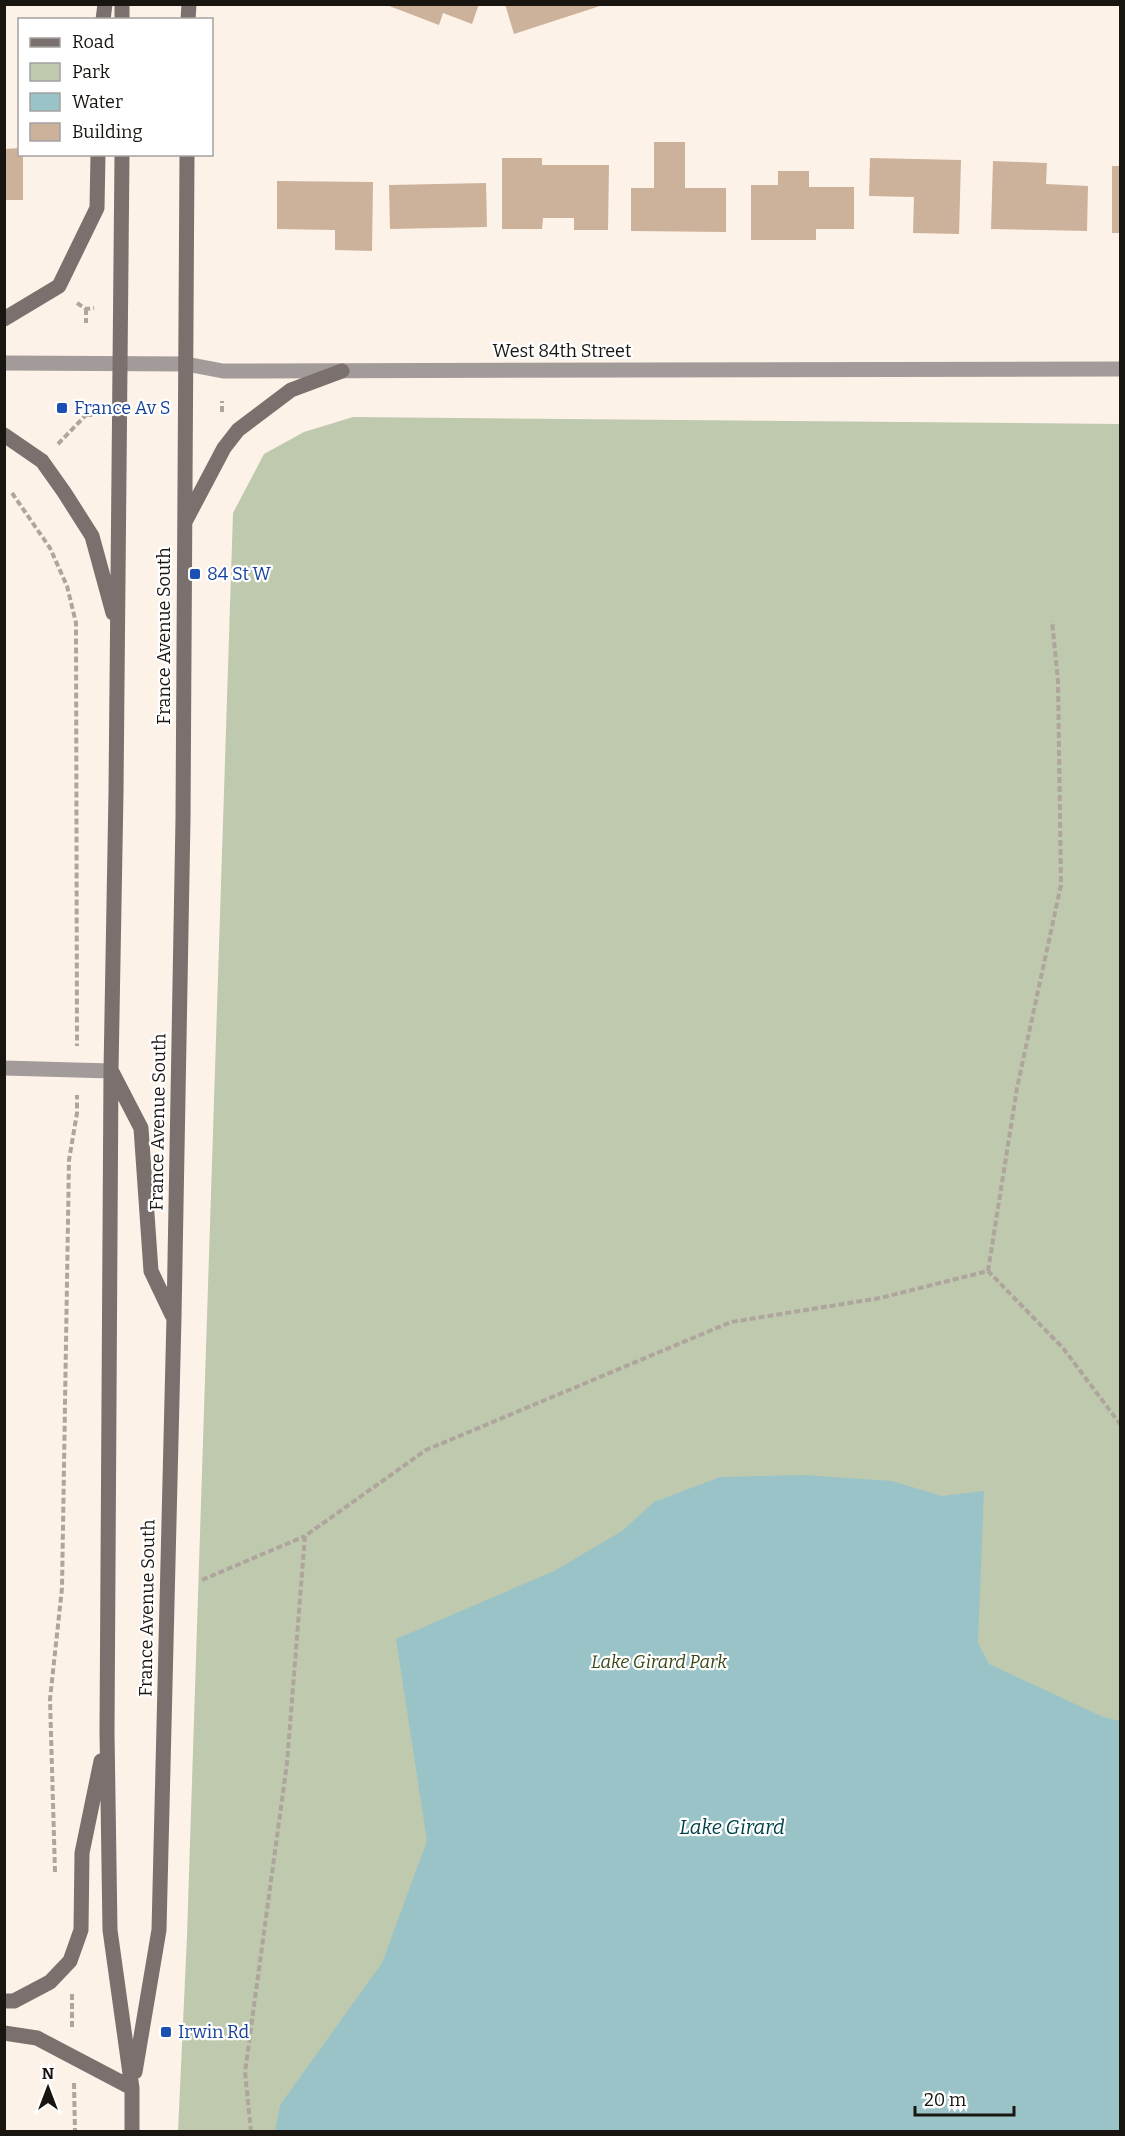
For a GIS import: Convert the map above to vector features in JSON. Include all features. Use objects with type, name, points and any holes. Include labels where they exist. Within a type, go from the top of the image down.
[{"type":"main road","points":[[4,319],[59,286],[97,208],[98,156]]},
{"type":"main road","name":"France Avenue South","points":[[122,156],[111,1071],[107,1732],[110,1930],[132,2088],[132,2132]]},
{"type":"main road","name":"France Avenue South","points":[[132,2088],[159,1930],[183,819],[187,156]]},
{"type":"main road","points":[[185,523],[224,448],[238,430],[291,390],[342,370]]},
{"type":"main road","points":[[4,435],[42,461],[92,536],[118,632]]},
{"type":"main road","points":[[111,1071],[141,1128],[152,1271],[174,1317]]},
{"type":"main road","points":[[4,2001],[14,2001],[50,1982],[70,1960],[81,1930],[82,1853],[107,1732]]},
{"type":"main road","points":[[4,2033],[37,2038],[132,2088]]},
{"type":"street","name":"West 84th Street","points":[[4,363],[186,364],[223,371],[1120,369]]},
{"type":"street","points":[[4,1068],[111,1071]]},
{"type":"path","points":[[86,324],[86,309],[94,308]]},
{"type":"path","points":[[214,416],[222,416],[222,401]]},
{"type":"path","points":[[52,451],[86,415],[86,402]]},
{"type":"path","points":[[86,415],[92,415]]},
{"type":"path","points":[[12,493],[50,548],[67,586],[76,623],[78,1113],[69,1160],[62,1588],[50,1699],[55,1874]]},
{"type":"path","points":[[988,1271],[1017,1088],[1060,885],[1058,681],[1052,621]]},
{"type":"path","points":[[988,1271],[1063,1348],[1120,1424]]},
{"type":"path","points":[[202,1580],[305,1536],[426,1450],[731,1322],[880,1298],[988,1271]]},
{"type":"path","points":[[251,2132],[245,2072],[287,1763],[305,1536]]},
{"type":"path","points":[[72,1993],[72,2039]]},
{"type":"path","points":[[74,2080],[75,2132]]},
{"type":"green space","name":"Lake Girard Park","points":[[353,417],[1120,424],[1120,2131],[178,2132],[187,1936],[233,513],[264,454],[304,432]]},
{"type":"water","name":"Lake Girard","points":[[804,1475],[892,1481],[942,1496],[984,1491],[978,1643],[989,1664],[1103,1717],[1120,1721],[1120,2131],[275,2131],[280,2105],[382,1963],[427,1841],[396,1639],[554,1571],[622,1531],[654,1502],[720,1477]]},
{"type":"building","points":[[384,4],[479,4],[472,24],[443,13],[439,25]]},
{"type":"building","points":[[505,4],[603,4],[603,5],[514,34]]},
{"type":"building","points":[[654,142],[685,142],[685,188],[726,188],[726,232],[631,231],[631,188],[654,188]]},
{"type":"building","points":[[18,148],[18,156],[23,156],[23,200],[4,200],[4,149]]},
{"type":"building","points":[[502,158],[542,158],[542,165],[609,165],[608,230],[574,230],[574,218],[543,218],[542,229],[502,229]]},
{"type":"building","points":[[870,158],[961,160],[959,234],[913,233],[914,197],[869,196]]},
{"type":"building","points":[[993,161],[1047,163],[1046,184],[1088,186],[1087,231],[991,229]]},
{"type":"building","points":[[1112,166],[1120,166],[1120,233],[1112,233]]},
{"type":"building","points":[[778,171],[809,171],[809,187],[854,187],[854,229],[816,229],[816,240],[751,240],[751,185],[778,185]]},
{"type":"building","points":[[277,181],[373,182],[372,251],[335,250],[335,230],[277,229]]},
{"type":"building","points":[[486,183],[487,227],[390,229],[389,185]]},
{"type":"place","name":"France Av S","points":[[62,408]]},
{"type":"place","name":"84 St W","points":[[195,574]]},
{"type":"place","name":"Irwin Rd","points":[[166,2032]]}]
